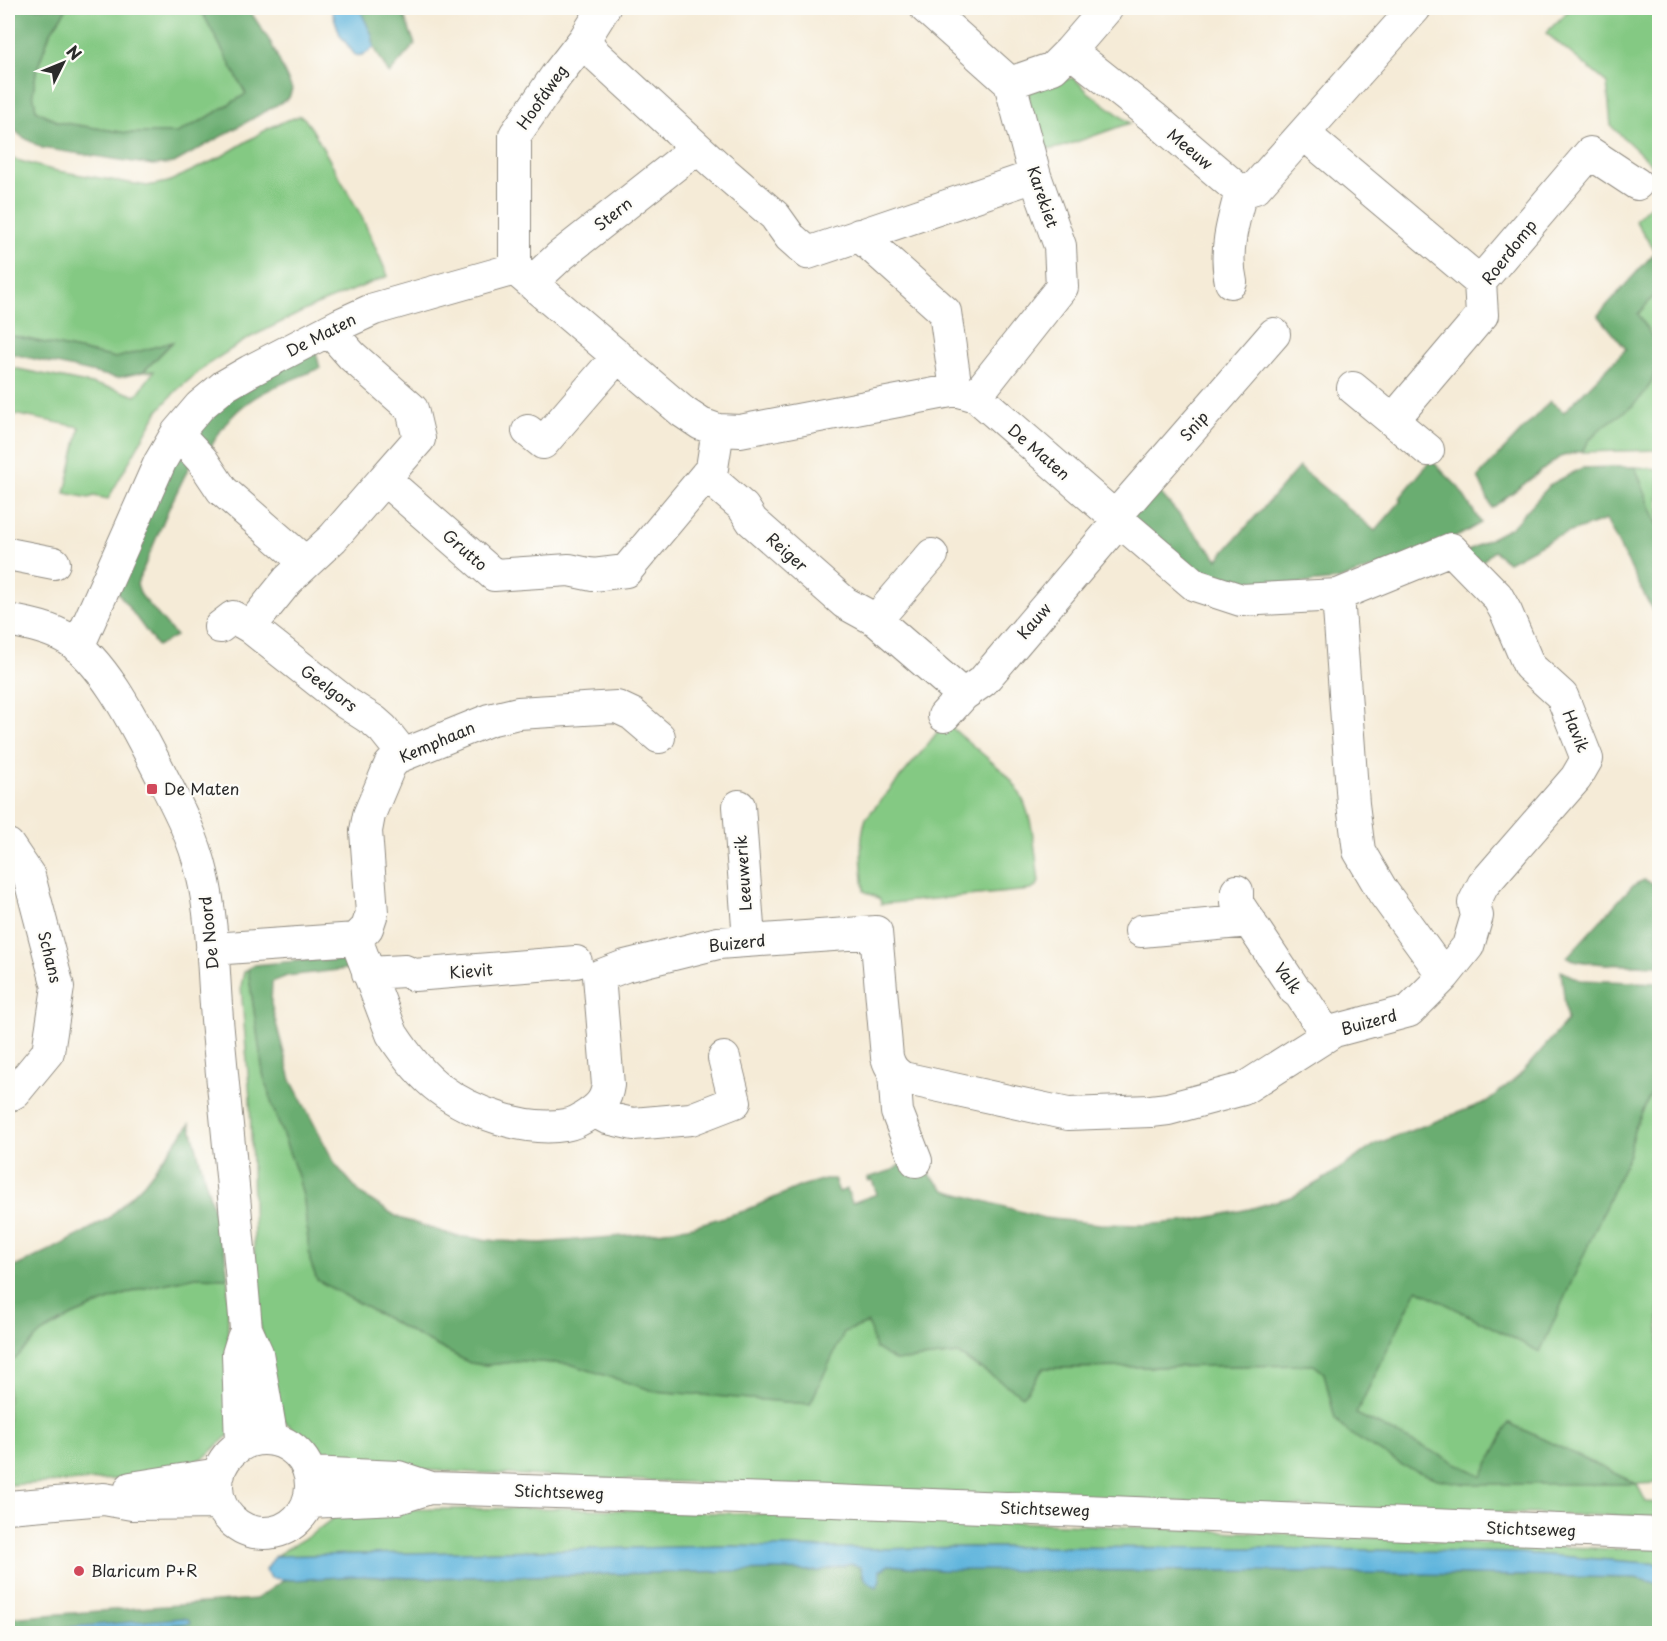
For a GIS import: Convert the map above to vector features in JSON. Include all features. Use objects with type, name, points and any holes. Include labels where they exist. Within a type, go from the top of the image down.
[{"type":"street","name":"Hoofdweg","points":[[524,275],[515,135],[604,8]]},
{"type":"street","points":[[926,8],[1010,83],[1053,68],[1107,8]]},
{"type":"street","points":[[1231,282],[1228,271],[1230,231],[1241,192],[1255,188],[1414,8]]},
{"type":"street","points":[[584,39],[596,55],[775,216],[790,237],[808,253],[1035,176]]},
{"type":"street","name":"Meeuw","points":[[1070,51],[1153,117],[1241,192]]},
{"type":"street","name":"Karekiet","points":[[966,393],[1062,287],[1060,246],[1035,176],[1010,83]]},
{"type":"street","points":[[1304,134],[1480,282]]},
{"type":"street","name":"Stern","points":[[524,275],[560,256],[697,148]]},
{"type":"street","name":"Roerdomp","points":[[1393,420],[1482,315],[1480,282],[1590,153],[1637,184]]},
{"type":"street","points":[[524,275],[617,357],[693,419],[718,430],[729,432],[763,428],[966,393],[945,312],[859,235]]},
{"type":"street","name":"De Maten","points":[[78,647],[160,462],[177,433],[200,406],[224,386],[250,371],[374,309],[524,275]]},
{"type":"street","points":[[329,330],[351,356],[412,409],[419,439],[384,479]]},
{"type":"street","name":"Snip","points":[[1117,519],[1274,334]]},
{"type":"street","points":[[528,431],[543,443],[617,357]]},
{"type":"street","points":[[1353,388],[1428,450]]},
{"type":"street","name":"De Maten","points":[[966,393],[1196,585],[1241,600],[1338,595],[1451,549]]},
{"type":"street","name":"Grutto","points":[[384,479],[494,575],[569,570],[592,574],[626,571],[712,468],[718,430]]},
{"type":"street","points":[[177,433],[202,460],[222,490],[306,562]]},
{"type":"street","name":"Reiger","points":[[706,475],[743,507],[752,521],[829,590],[845,603],[876,620],[954,706]]},
{"type":"street","name":"Geelgors","points":[[384,479],[333,538],[235,627],[374,721],[404,754]]},
{"type":"street","name":"Kauw","points":[[954,706],[982,681],[1117,519]]},
{"type":"street","name":"Havik","points":[[1444,976],[1468,946],[1477,916],[1474,903],[1483,885],[1576,778],[1587,759],[1562,696],[1529,666],[1497,596],[1451,549]]},
{"type":"street","points":[[8,554],[54,563]]},
{"type":"street","points":[[876,620],[932,555]]},
{"type":"street","points":[[1338,595],[1353,804],[1359,851],[1383,892],[1444,976]]},
{"type":"street","name":"De Noord","points":[[8,620],[39,627],[60,635],[78,647],[93,663],[120,699],[186,823],[202,873],[208,907],[246,1329],[257,1353],[272,1440]]},
{"type":"street","name":"Kemphaan","points":[[356,939],[367,928],[372,913],[366,831],[369,815],[390,765],[395,759],[499,716],[562,709],[617,707],[633,714],[659,737]]},
{"type":"street","name":"Leeuwerik","points":[[739,806],[749,940]]},
{"type":"street","name":"Schans","points":[[8,844],[29,876],[58,987],[48,1052],[15,1092],[8,1096]]},
{"type":"street","name":"Valk","points":[[1236,891],[1237,903],[1327,1035]]},
{"type":"street","points":[[1141,931],[1250,921]]},
{"type":"street","name":"Buizerd","points":[[594,1111],[605,1100],[608,1085],[599,976],[625,966],[706,945],[876,932],[887,1057],[894,1073],[897,1112],[916,1161]]},
{"type":"street","points":[[212,949],[356,939],[392,1034],[418,1069],[454,1098],[484,1112],[528,1125],[565,1125],[574,1123],[594,1111],[607,1118],[633,1124],[691,1119],[735,1102],[724,1058]]},
{"type":"street","name":"Kievit","points":[[368,973],[405,971],[414,975],[576,962]]},
{"type":"street","name":"Buizerd","points":[[894,1073],[912,1080],[1068,1114],[1168,1109],[1243,1089],[1334,1031],[1409,1011],[1444,976]]},
{"type":"street","name":"De Noord","points":[[241,1445],[238,1354],[246,1329]]},
{"type":"street","points":[[256,1440],[272,1440],[284,1443],[303,1461],[309,1488],[298,1518],[283,1529],[265,1533],[246,1530],[231,1519],[219,1489],[223,1462],[241,1445],[256,1440]]},
{"type":"street","name":"Stichtseweg","points":[[309,1488],[398,1498],[431,1488],[833,1501],[1659,1534]]},
{"type":"street","points":[[8,1507],[104,1499],[132,1504],[219,1489]]},
{"type":"green space","points":[[12,8],[67,8],[50,33],[36,72],[33,93],[36,110],[58,122],[127,133],[177,133],[246,94],[200,8],[248,8],[271,43],[292,89],[289,98],[174,163],[153,165],[42,148],[21,136],[8,124],[8,30]]},
{"type":"green space","points":[[67,8],[200,8],[246,94],[177,133],[127,133],[58,122],[36,110],[33,93],[36,72],[50,33]]},
{"type":"green space","points":[[359,8],[401,8],[415,44],[389,74],[374,47],[372,35]]},
{"type":"green space","points":[[1571,8],[1659,8],[1659,171],[1611,126],[1607,83],[1546,33]]},
{"type":"green space","points":[[1074,78],[1088,92],[1130,123],[1062,147],[1044,148],[1037,138],[1028,97],[1030,88],[1046,82]]},
{"type":"green space","points":[[300,116],[312,129],[362,217],[388,276],[314,306],[247,339],[208,364],[176,391],[158,411],[108,499],[65,493],[80,427],[8,413],[8,367],[116,389],[136,396],[154,371],[143,372],[173,342],[116,358],[8,335],[8,155],[13,159],[52,170],[147,186],[168,182],[219,158],[269,128]]},
{"type":"green space","points":[[1659,197],[1659,258],[1635,220]]},
{"type":"green space","points":[[1655,252],[1659,258],[1659,290],[1638,314],[1650,334],[1656,354],[1655,372],[1647,390],[1633,405],[1599,430],[1582,452],[1560,457],[1492,508],[1478,477],[1550,401],[1564,412],[1626,349],[1598,315]]},
{"type":"green space","points":[[1659,290],[1659,450],[1582,452],[1589,439],[1605,424],[1633,406],[1650,335],[1638,314]]},
{"type":"green space","points":[[8,335],[116,358],[172,342],[143,372],[117,378],[8,353]]},
{"type":"green space","points":[[315,348],[320,368],[269,390],[242,407],[230,418],[209,451],[195,429],[212,406]]},
{"type":"green space","points":[[176,455],[192,461],[169,508],[137,584],[141,595],[176,636],[157,646],[116,590]]},
{"type":"green space","points":[[1431,460],[1459,488],[1481,523],[1460,535],[1415,554],[1338,580],[1242,589],[1204,578],[1131,518],[1155,487],[1218,559],[1299,467],[1375,531],[1401,501],[1399,499]]},
{"type":"green space","points":[[1635,467],[1659,469],[1659,529]]},
{"type":"green space","points":[[1635,467],[1659,529],[1659,623],[1606,520],[1553,538],[1508,562],[1494,551],[1479,564],[1463,553],[1512,527],[1551,484],[1582,468]]},
{"type":"green space","points":[[945,722],[1015,784],[1031,825],[1039,882],[1031,890],[881,904],[880,899],[864,891],[861,845],[866,818]]},
{"type":"green space","points":[[1643,880],[1659,885],[1659,965],[1585,962],[1567,957],[1632,886]]},
{"type":"green space","points":[[307,960],[351,960],[356,968],[287,976],[272,982],[271,1004],[291,1080],[335,1164],[362,1195],[399,1218],[455,1236],[541,1243],[647,1234],[693,1226],[744,1211],[801,1186],[825,1179],[834,1179],[839,1192],[847,1189],[852,1203],[877,1194],[872,1180],[868,1181],[867,1178],[893,1170],[911,1156],[945,1190],[1044,1218],[1100,1224],[1143,1225],[1191,1221],[1249,1209],[1294,1196],[1376,1144],[1486,1102],[1519,1076],[1567,1021],[1561,971],[1580,980],[1659,983],[1659,1076],[1634,1130],[1629,1154],[1540,1352],[1417,1289],[1356,1414],[1482,1476],[1509,1423],[1637,1484],[1466,1484],[1437,1479],[1404,1466],[1350,1434],[1335,1419],[1324,1373],[1314,1365],[1044,1368],[1023,1396],[958,1354],[895,1361],[875,1348],[868,1323],[844,1332],[810,1404],[654,1391],[570,1364],[523,1361],[487,1365],[470,1363],[317,1280],[310,1261],[304,1200],[298,1176],[263,1073],[248,969],[254,965]]},
{"type":"green space","points":[[248,969],[263,1073],[298,1176],[304,1200],[310,1260],[317,1280],[470,1363],[487,1365],[523,1361],[570,1364],[654,1391],[810,1404],[844,1332],[869,1323],[895,1361],[958,1354],[979,1369],[1314,1365],[1324,1373],[1335,1419],[1437,1479],[1636,1484],[1509,1423],[1482,1476],[1356,1414],[1417,1289],[1540,1351],[1629,1154],[1634,1130],[1659,1076],[1659,1483],[1637,1484],[1646,1502],[1659,1503],[1659,1517],[1413,1511],[603,1479],[343,1466],[318,1455],[283,1419],[256,1309],[250,1099],[241,986],[244,972]]},
{"type":"green space","points":[[190,1124],[225,1253],[228,1278],[196,1277],[140,1289],[109,1300],[41,1333],[8,1366],[8,1267],[17,1266],[67,1242],[109,1218],[144,1183]]},
{"type":"green space","points":[[196,1277],[228,1278],[228,1332],[234,1400],[231,1433],[205,1457],[183,1468],[162,1474],[119,1479],[8,1485],[8,1366],[12,1361],[41,1333],[72,1316],[140,1289]]},
{"type":"green space","points":[[560,1508],[1043,1523],[1613,1549],[1659,1548],[1660,1564],[1520,1553],[1257,1548],[885,1549],[729,1546],[275,1556],[312,1534],[344,1510]]},
{"type":"green space","points":[[851,1564],[861,1567],[862,1576],[880,1580],[880,1570],[889,1565],[941,1570],[1251,1571],[1636,1578],[1660,1584],[1659,1634],[8,1634],[8,1618],[256,1599],[284,1580],[354,1576],[417,1578],[819,1571]]},
{"type":"water","points":[[331,8],[359,8],[372,35],[374,47],[363,55],[355,55],[340,35]]},
{"type":"water","points":[[729,1546],[885,1549],[1257,1548],[1520,1553],[1659,1564],[1660,1584],[1636,1578],[1251,1571],[941,1570],[889,1565],[880,1570],[877,1587],[866,1580],[861,1567],[851,1564],[819,1571],[417,1578],[354,1576],[294,1580],[270,1578],[266,1570],[275,1556]]},
{"type":"water","points":[[188,1619],[190,1623],[53,1633],[8,1633],[8,1632]]},
{"type":"place","name":"De Maten","points":[[152,789]]},
{"type":"place","name":"Blaricum P+R","points":[[79,1571]]}]
